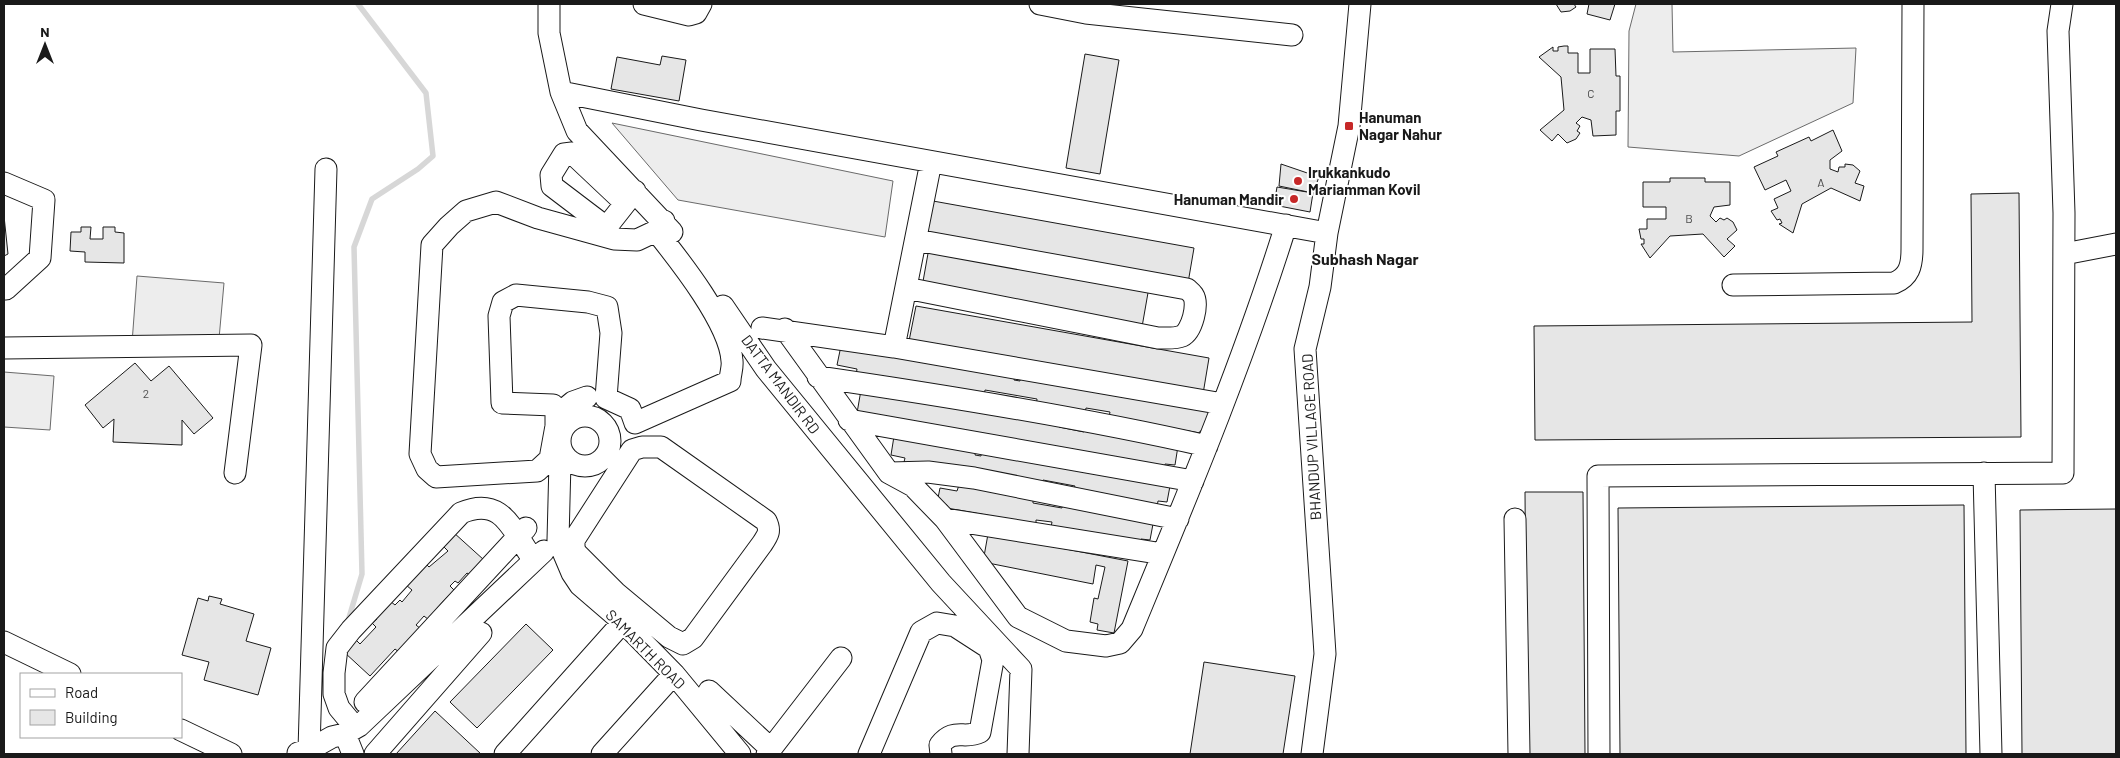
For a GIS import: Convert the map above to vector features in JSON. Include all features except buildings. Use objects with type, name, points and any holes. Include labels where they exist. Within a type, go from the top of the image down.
[{"type":"street","name":"DATTA MANDIR RD","points":[[549,4],[549,33],[561,92],[577,131],[630,197],[664,230],[766,369],[941,583],[1021,669],[1018,754]]},
{"type":"street","points":[[644,4],[689,15],[696,13],[701,4]]},
{"type":"street","points":[[1040,4],[1086,13],[1292,35]]},
{"type":"street","name":"BHANDUP VILLAGE ROAD","points":[[1312,754],[1325,654],[1305,349],[1320,287],[1327,233],[1349,126],[1360,4]]},
{"type":"street","points":[[1733,285],[1894,283],[1904,279],[1909,271],[1912,249],[1913,4]]},
{"type":"street","points":[[1599,754],[1598,476],[2063,473],[2064,254],[2058,31],[2062,4]]},
{"type":"street","points":[[561,92],[701,120],[1327,233]]},
{"type":"street","points":[[894,346],[931,162]]},
{"type":"street","points":[[302,752],[310,694],[326,169]]},
{"type":"street","points":[[4,183],[44,200],[40,258],[4,289]]},
{"type":"street","points":[[375,754],[533,560],[558,540],[558,458],[556,416],[553,405],[502,403],[498,316],[503,302],[516,295],[588,302],[607,307],[611,333],[606,398],[630,409],[634,423],[730,381],[732,361],[724,329],[664,230],[637,240],[614,239],[538,218],[496,202],[466,211],[432,245],[420,454],[427,469],[436,477],[537,471],[558,458]]},
{"type":"street","points":[[785,330],[849,420],[890,473],[913,486],[945,519],[1018,617],[1066,641],[1106,646],[1120,643],[1132,629],[1207,446],[1260,306],[1286,225]]},
{"type":"street","points":[[906,288],[1158,338],[1172,338],[1184,335],[1190,328],[1195,304],[1193,295],[1186,289],[916,240]]},
{"type":"street","points":[[2064,254],[2116,244]]},
{"type":"street","points":[[762,328],[894,346],[1223,404]]},
{"type":"street","points":[[4,348],[251,345],[235,473]]},
{"type":"street","points":[[818,377],[931,394],[1145,432],[1207,446]]},
{"type":"street","points":[[556,416],[573,402],[588,397]]},
{"type":"street","points":[[604,424],[626,407]]},
{"type":"street","points":[[590,416],[604,424],[611,440],[610,448],[600,462],[593,466],[576,465],[558,458],[559,438],[566,423],[573,418],[590,416]]},
{"type":"street","points":[[849,420],[1193,481]]},
{"type":"street","points":[[642,446],[661,446],[766,520],[769,527],[768,534],[762,544],[693,638],[684,644],[669,637],[610,600],[577,554],[574,548],[574,540],[632,450],[642,446]]},
{"type":"street","points":[[890,473],[928,472],[974,478],[1178,519]]},
{"type":"street","points":[[1984,473],[1990,754]]},
{"type":"street","points":[[353,754],[342,730],[339,708],[334,694],[337,648],[351,630],[461,513],[474,507],[486,507],[504,514],[522,532],[533,560]]},
{"type":"street","points":[[945,519],[1163,554]]},
{"type":"street","points":[[1515,519],[1519,754]]},
{"type":"street","points":[[342,730],[522,532]]},
{"type":"street","name":"SAMARTH ROAD","points":[[558,540],[564,558],[580,586],[610,600],[623,622],[694,685],[740,754]]},
{"type":"street","points":[[452,608],[475,629]]},
{"type":"street","points":[[505,754],[623,622]]},
{"type":"street","points":[[869,754],[921,632],[937,624],[955,626],[989,648],[993,660],[980,732],[971,736],[956,734],[946,738],[940,745],[941,754]]},
{"type":"street","points":[[302,752],[342,730],[359,726],[475,629]]},
{"type":"street","points":[[4,642],[68,673]]},
{"type":"street","points":[[602,754],[694,685],[769,752],[842,658]]},
{"type":"street","points":[[310,694],[334,694]]},
{"type":"street","points":[[192,740],[231,754]]},
{"type":"shaded area","points":[[1636,4],[1672,4],[1673,52],[1856,48],[1853,103],[1739,156],[1628,147],[1629,31]]},
{"type":"shaded area","points":[[612,123],[893,181],[885,237],[678,200]]},
{"type":"shaded area","points":[[137,276],[224,283],[218,350],[132,343]]},
{"type":"shaded area","points":[[4,372],[54,376],[50,430],[4,427]]},
{"type":"waterway","points":[[348,621],[362,574],[354,247],[372,199],[418,169],[433,156],[426,93],[358,4]]},
{"type":"place","name":"Hanuman Nagar Nahur","points":[[1349,126]]},
{"type":"place","name":"Irukkankudo Mariamman Kovil","points":[[1298,181]]},
{"type":"place","name":"Hanuman Mandir","points":[[1294,199]]},
{"type":"district","name":"Subhash Nagar","points":[[1365,258]]}]
